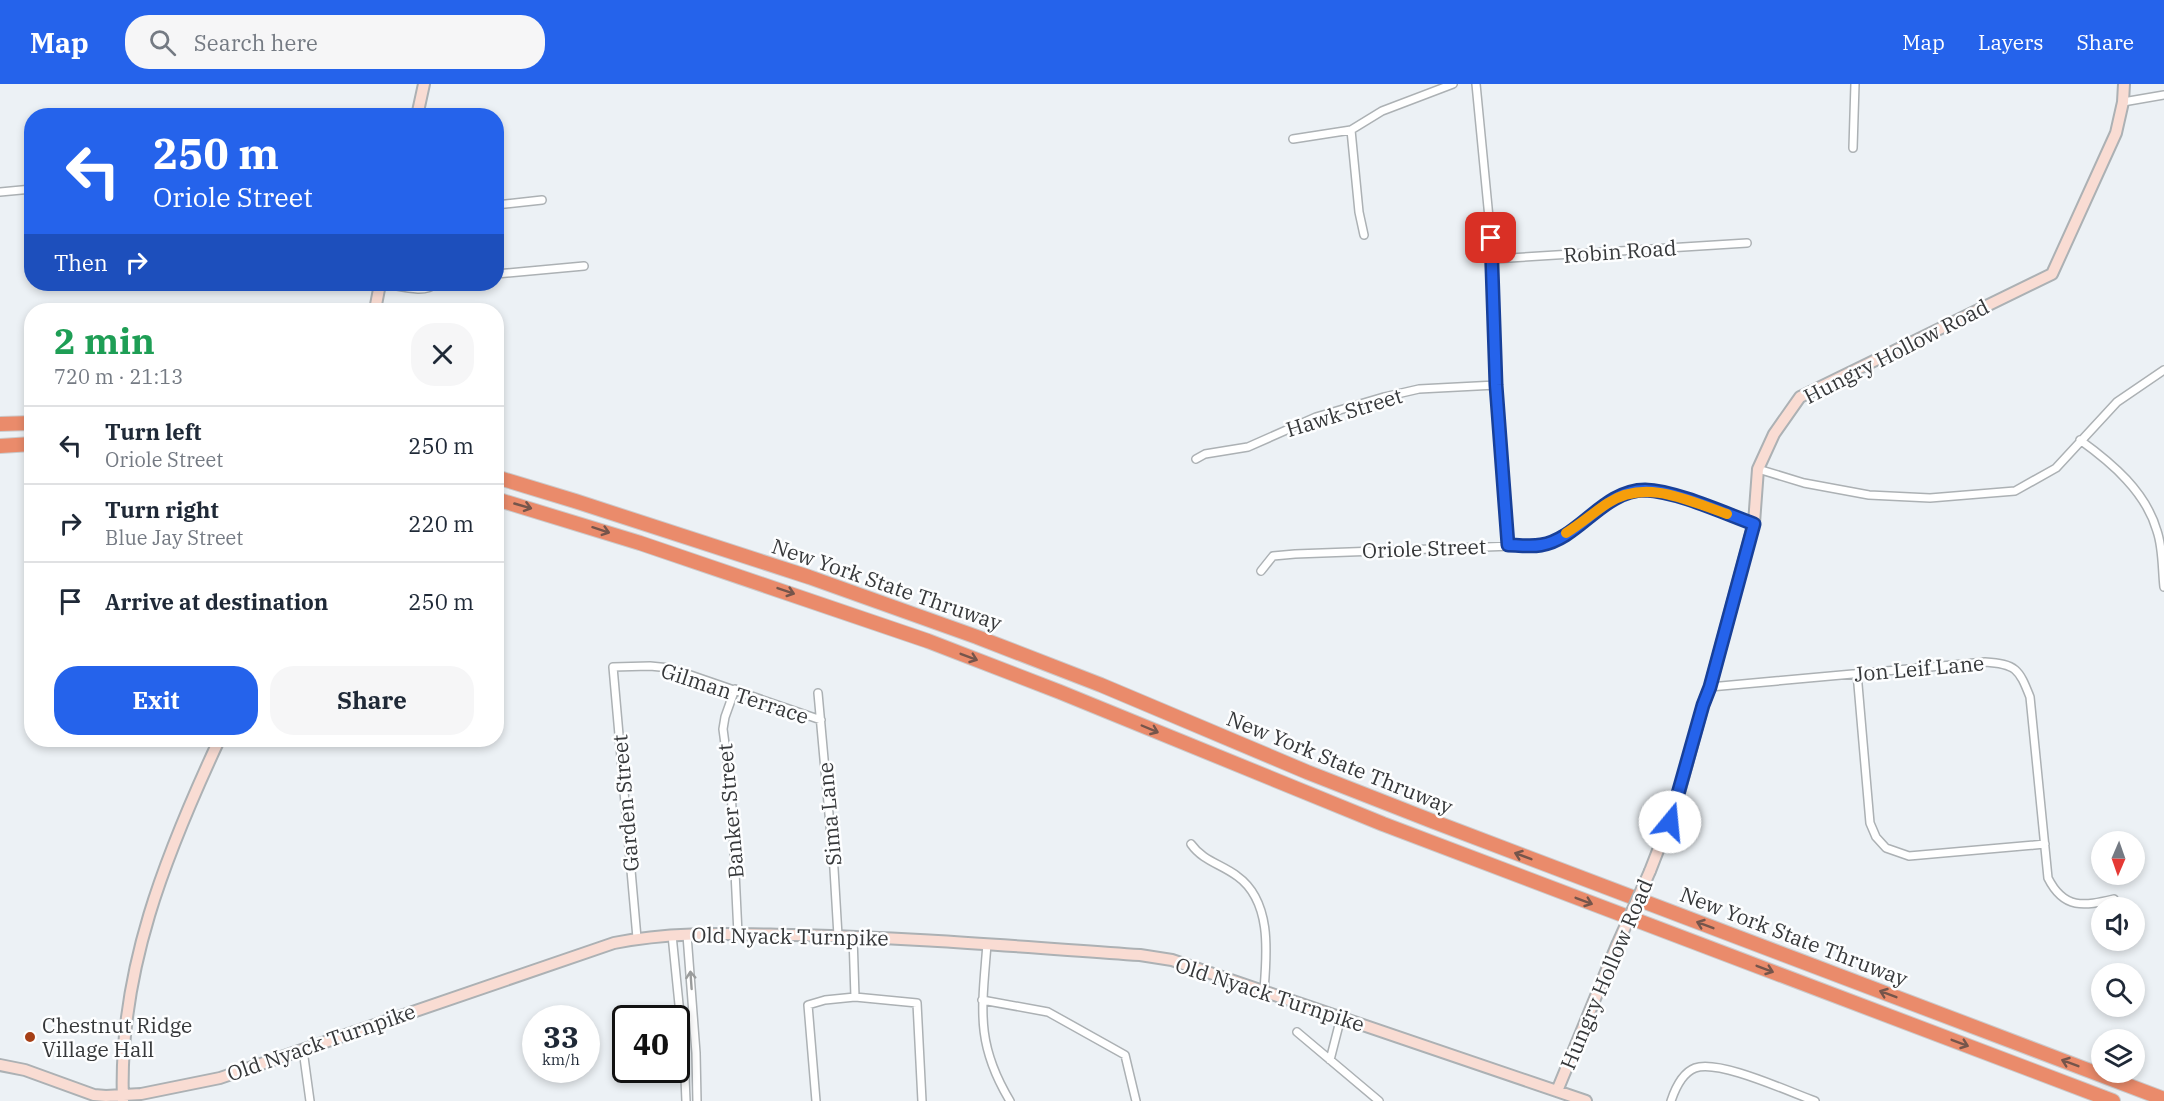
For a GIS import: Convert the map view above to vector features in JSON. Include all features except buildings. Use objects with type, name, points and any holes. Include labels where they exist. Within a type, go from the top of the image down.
[{"type":"highway","points":[[0,423],[24,423]]},
{"type":"highway","points":[[0,446],[24,444]]},
{"type":"highway","name":"New York State Thruway","points":[[504,479],[809,577],[988,641],[1432,821],[2164,1099]]},
{"type":"highway","name":"New York State Thruway","points":[[504,501],[640,543],[928,641],[1060,692],[1383,824],[2113,1101]]},
{"type":"street","points":[[419,108],[424,84]]},
{"type":"street","points":[[1293,140],[1351,130],[1382,111],[1453,84]]},
{"type":"street","points":[[1476,84],[1493,259],[1496,385],[1508,545]]},
{"type":"street","points":[[1853,148],[1855,84]]},
{"type":"street","name":"Hungry Hollow Road","points":[[1557,1091],[1673,813],[1754,524],[1758,469],[1774,434],[1800,397],[2052,274],[2116,133],[2123,102],[2124,84]]},
{"type":"street","points":[[2123,102],[2164,95]]},
{"type":"street","points":[[1351,130],[1359,212],[1364,235]]},
{"type":"street","points":[[0,192],[24,190]]},
{"type":"street","points":[[504,204],[542,200]]},
{"type":"street","name":"Robin Road","points":[[1493,259],[1748,243]]},
{"type":"street","points":[[504,273],[584,266]]},
{"type":"street","points":[[1758,469],[1804,483],[1869,495],[1930,498],[1979,496],[2015,491],[2055,468],[2117,402],[2164,370]]},
{"type":"street","name":"Hawk Street","points":[[1196,459],[1205,454],[1248,447],[1316,417],[1384,397],[1419,390],[1496,385]]},
{"type":"street","points":[[2080,440],[2122,474],[2150,511],[2158,534],[2164,587]]},
{"type":"street","name":"Oriole Street","points":[[1261,571],[1273,556],[1541,545],[1559,538],[1608,502],[1625,494],[1644,490],[1665,493],[1754,524]]},
{"type":"street","name":"Jon Leif Lane","points":[[1710,687],[1985,662],[2009,665],[2021,676],[2030,697],[2048,878],[2055,891],[2066,900],[2086,905],[2091,904]]},
{"type":"street","name":"Gilman Terrace","points":[[613,667],[670,668],[820,720]]},
{"type":"street","name":"Garden Street","points":[[613,667],[637,938]]},
{"type":"street","points":[[1857,673],[1870,823],[1876,837],[1886,848],[1909,856],[2045,844]]},
{"type":"street","name":"Banker Street","points":[[735,689],[723,729],[731,789],[738,934]]},
{"type":"street","name":"Sima Lane","points":[[818,693],[838,936]]},
{"type":"street","points":[[123,1098],[126,1022],[139,947],[168,854],[216,747]]},
{"type":"street","points":[[1191,844],[1207,860],[1239,877],[1253,891],[1262,913],[1266,938],[1264,990]]},
{"type":"street","points":[[672,935],[684,1054],[686,1101]]},
{"type":"street","name":"Old Nyack Turnpike","points":[[0,1065],[25,1070],[85,1092],[123,1098],[220,1078],[465,992],[614,943],[637,938],[672,935],[854,936],[1140,955],[1172,960],[1586,1101]]},
{"type":"street","points":[[687,935],[696,1053],[697,1101]]},
{"type":"street","points":[[854,936],[855,997]]},
{"type":"street","points":[[987,944],[982,1000],[984,1037],[989,1059],[1010,1101]]},
{"type":"street","points":[[816,1101],[808,1005],[825,1000],[855,997],[917,1003],[922,1101]]},
{"type":"street","points":[[982,1000],[1048,1011],[1125,1055],[1136,1101]]},
{"type":"street","points":[[1330,1060],[1341,1017]]},
{"type":"street","points":[[1297,1032],[1379,1101]]},
{"type":"street","points":[[303,1050],[310,1101]]},
{"type":"street","points":[[1671,1101],[1680,1079],[1694,1068],[1711,1066],[1732,1070],[1815,1101]]},
{"type":"slow traffic","points":[[1566,533],[1608,502],[1625,494],[1644,490],[1665,493],[1727,514]]},
{"type":"place","name":"Chestnut Ridge Village Hall","points":[[30,1037]]},
{"type":"route","points":[[1491,238],[1496,385],[1508,545],[1541,545],[1559,538],[1608,502],[1625,494],[1644,490],[1688,500],[1754,524],[1732,609],[1670,822]]}]
